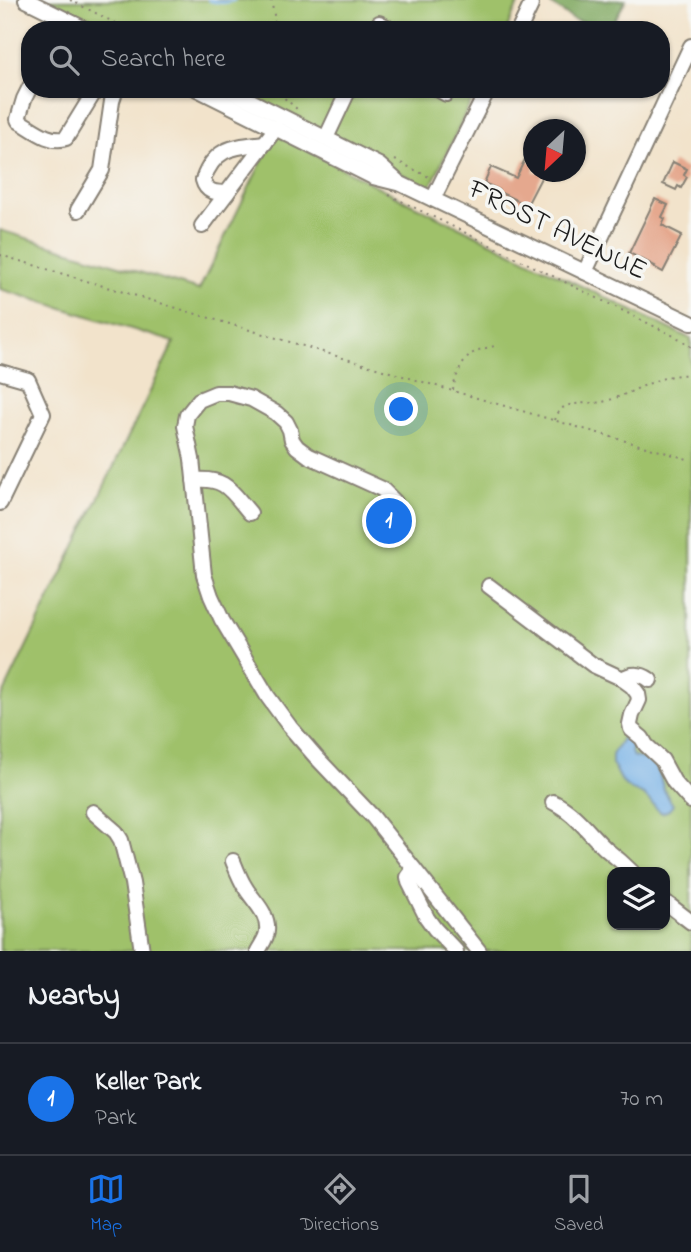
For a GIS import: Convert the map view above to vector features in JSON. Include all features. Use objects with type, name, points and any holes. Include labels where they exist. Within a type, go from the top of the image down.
[{"type":"street","points":[[26,0],[57,21]]},
{"type":"street","points":[[523,21],[531,5]]},
{"type":"street","points":[[670,94],[690,52]]},
{"type":"street","points":[[26,98],[19,121],[58,141],[66,138],[90,98]]},
{"type":"street","points":[[78,210],[102,170],[113,98]]},
{"type":"street","name":"FROST AVENUE","points":[[215,98],[373,177],[401,184],[691,323]]},
{"type":"street","name":"FROST AVENUE","points":[[245,98],[379,165],[401,184]]},
{"type":"street","points":[[326,138],[345,98]]},
{"type":"street","points":[[433,200],[484,98]]},
{"type":"street","points":[[585,272],[668,98]]},
{"type":"street","points":[[202,226],[276,128]]},
{"type":"street","points":[[227,192],[212,192],[205,186],[203,180],[210,166],[230,148],[265,143]]},
{"type":"street","points":[[0,372],[28,380],[43,414],[0,503]]},
{"type":"street","points":[[394,502],[382,489],[309,456],[296,447],[286,422],[251,399],[229,393],[216,393],[199,400],[187,415],[185,426],[190,446],[204,575],[222,620],[268,697],[290,727],[373,817],[479,951]]},
{"type":"street","points":[[194,480],[208,479],[223,484],[250,513]]},
{"type":"street","points":[[489,586],[593,665],[632,686],[639,700],[632,715],[631,729],[662,760],[674,782],[691,801]]},
{"type":"street","points":[[622,679],[631,674],[642,675],[650,680]]},
{"type":"street","points":[[554,802],[567,808],[626,867]]},
{"type":"street","points":[[93,812],[116,832],[121,840],[132,883],[142,951]]},
{"type":"street","points":[[233,861],[239,877],[266,920],[265,938],[258,951]]},
{"type":"street","points":[[414,869],[408,877],[409,883],[427,918],[456,951]]},
{"type":"street","points":[[670,906],[691,922]]},
{"type":"path","points":[[70,0],[111,21]]},
{"type":"path","points":[[271,0],[274,21]]},
{"type":"path","points":[[380,190],[682,340],[691,347]]},
{"type":"path","points":[[0,255],[691,460]]},
{"type":"path","points":[[453,391],[454,383],[466,360],[475,351],[494,346]]},
{"type":"path","points":[[555,420],[562,408],[569,405],[604,401],[666,377],[691,375]]},
{"type":"green space","points":[[49,0],[520,0],[510,21],[91,21]]},
{"type":"green space","points":[[545,0],[626,0],[614,21],[574,20]]},
{"type":"green space","points":[[248,98],[473,98],[430,188]]},
{"type":"green space","points":[[275,134],[412,204],[691,339],[691,951],[0,951],[0,701],[174,342],[0,289],[0,230],[199,290]]},
{"type":"water","points":[[624,735],[633,740],[633,756],[650,761],[656,767],[673,805],[669,810],[662,813],[645,796],[624,784],[612,764],[612,755]]},
{"type":"building","points":[[673,162],[687,169],[684,175],[687,177],[681,188],[678,186],[676,190],[663,184]]},
{"type":"building","points":[[523,163],[523,182],[539,182],[528,203],[524,204],[484,183],[491,167],[516,178]]},
{"type":"building","points":[[655,199],[668,205],[662,217],[665,219],[662,225],[682,235],[663,272],[629,253]]},
{"type":"waterway","points":[[209,0],[234,0]]},
{"type":"place","name":"Keller Park","points":[[389,521]]}]
